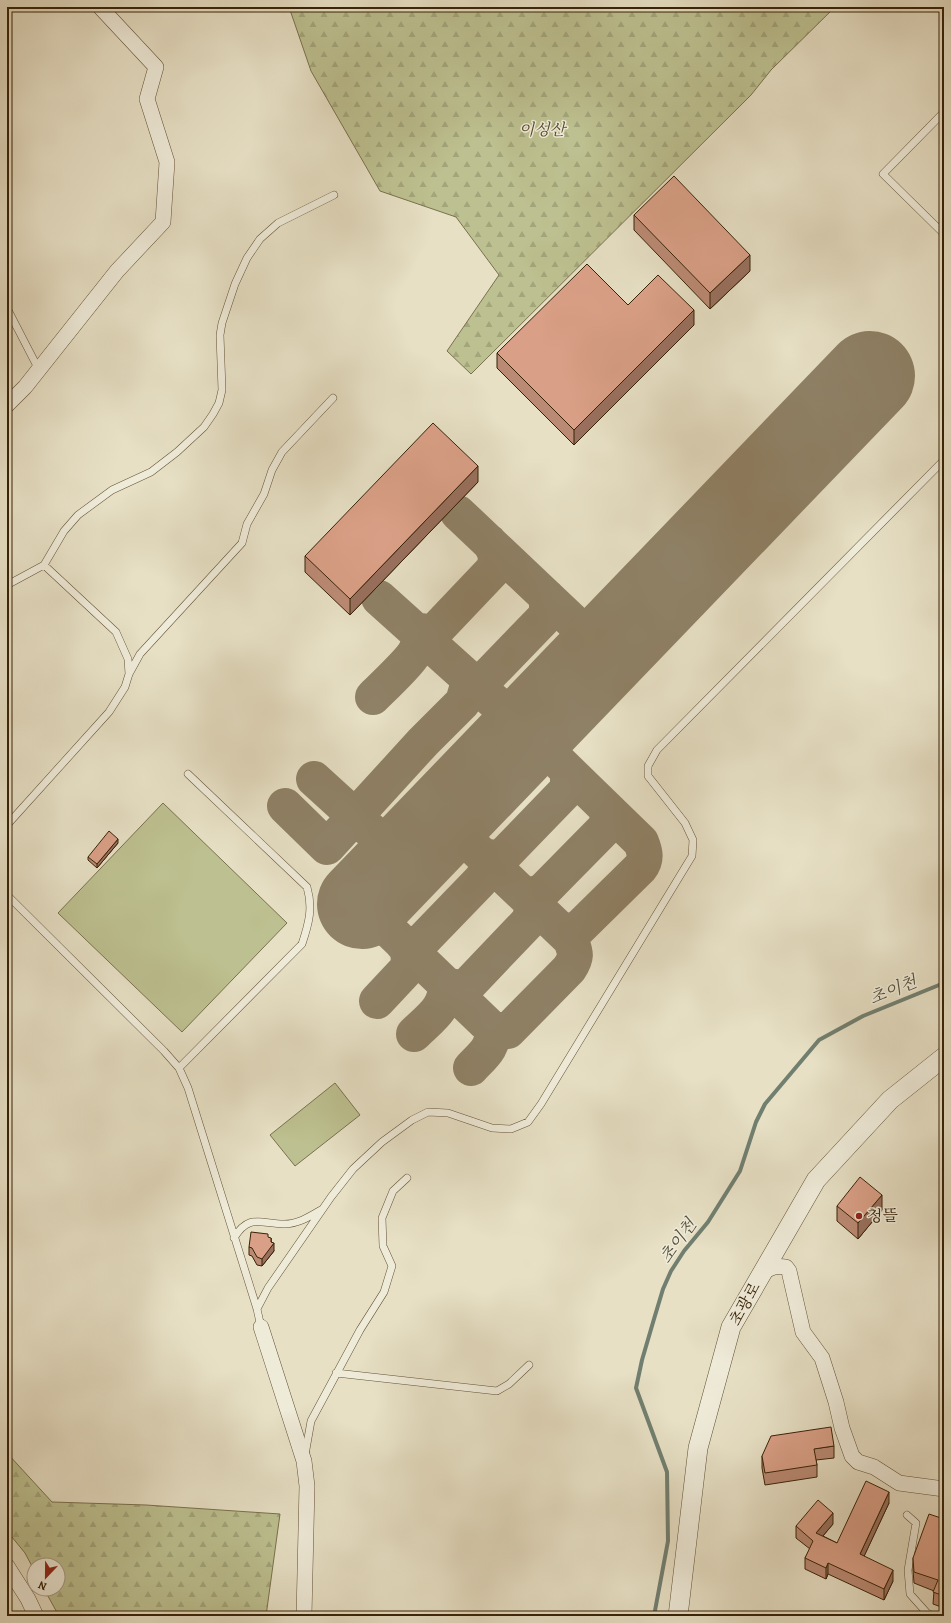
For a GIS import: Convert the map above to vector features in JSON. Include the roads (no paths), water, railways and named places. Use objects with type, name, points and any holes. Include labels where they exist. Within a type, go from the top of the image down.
[{"type":"street","points":[[7,405],[39,370],[117,271],[164,222],[167,162],[147,99],[156,67],[100,7]]},
{"type":"street","name":"초광로","points":[[678,1616],[698,1448],[731,1327],[816,1180],[890,1100],[944,1057]]},
{"type":"street","points":[[762,1273],[771,1267],[777,1266],[786,1267],[789,1271],[803,1332],[822,1358],[836,1402],[842,1428],[852,1456],[858,1462],[874,1467],[899,1483],[944,1489]]},
{"type":"street","points":[[261,1327],[304,1461],[307,1486],[304,1616]]},
{"type":"street","points":[[7,1566],[28,1599],[36,1616]]},
{"type":"lane","points":[[944,112],[883,174],[944,234]]},
{"type":"lane","points":[[7,585],[44,565],[64,531],[78,515],[112,490],[151,472],[177,452],[204,427],[219,403],[222,390],[220,336],[222,323],[235,284],[247,258],[260,239],[278,223],[334,195]]},
{"type":"lane","points":[[7,308],[39,370]]},
{"type":"lane","points":[[7,825],[109,712],[125,687],[129,674],[143,650],[242,543],[247,524],[264,494],[272,470],[282,452],[333,398]]},
{"type":"lane","points":[[257,1309],[268,1288],[353,1169],[382,1142],[412,1120],[428,1112],[448,1113],[492,1128],[511,1129],[528,1122],[541,1104],[692,856],[693,840],[685,823],[648,776],[648,766],[658,750],[944,460]]},
{"type":"lane","points":[[44,565],[116,632],[128,659],[129,674]]},
{"type":"lane","points":[[179,1068],[302,944],[309,925],[310,900],[307,887],[188,774]]},
{"type":"lane","points":[[8,897],[164,1051],[179,1068],[188,1088],[257,1309],[261,1327]]},
{"type":"lane","points":[[304,1461],[311,1421],[360,1330],[384,1292],[392,1266],[383,1246],[382,1218],[393,1191],[407,1178]]},
{"type":"lane","points":[[234,1238],[244,1225],[252,1222],[261,1221],[284,1224],[301,1222],[324,1208]]},
{"type":"lane","points":[[336,1373],[497,1391],[509,1384],[528,1365]]},
{"type":"lane","points":[[907,1515],[916,1523],[908,1570],[910,1594],[927,1613],[933,1616]]},
{"type":"waterway","name":"초이천","points":[[654,1616],[668,1541],[667,1472],[636,1388],[642,1360],[654,1319],[663,1289],[671,1271],[684,1251],[708,1222],[740,1171],[756,1122],[765,1104],[819,1040],[863,1016],[944,983]]},
{"type":"place","name":"청뜰","points":[[859,1216]]},
{"type":"park label","name":"이성산","points":[[542,130]]}]
